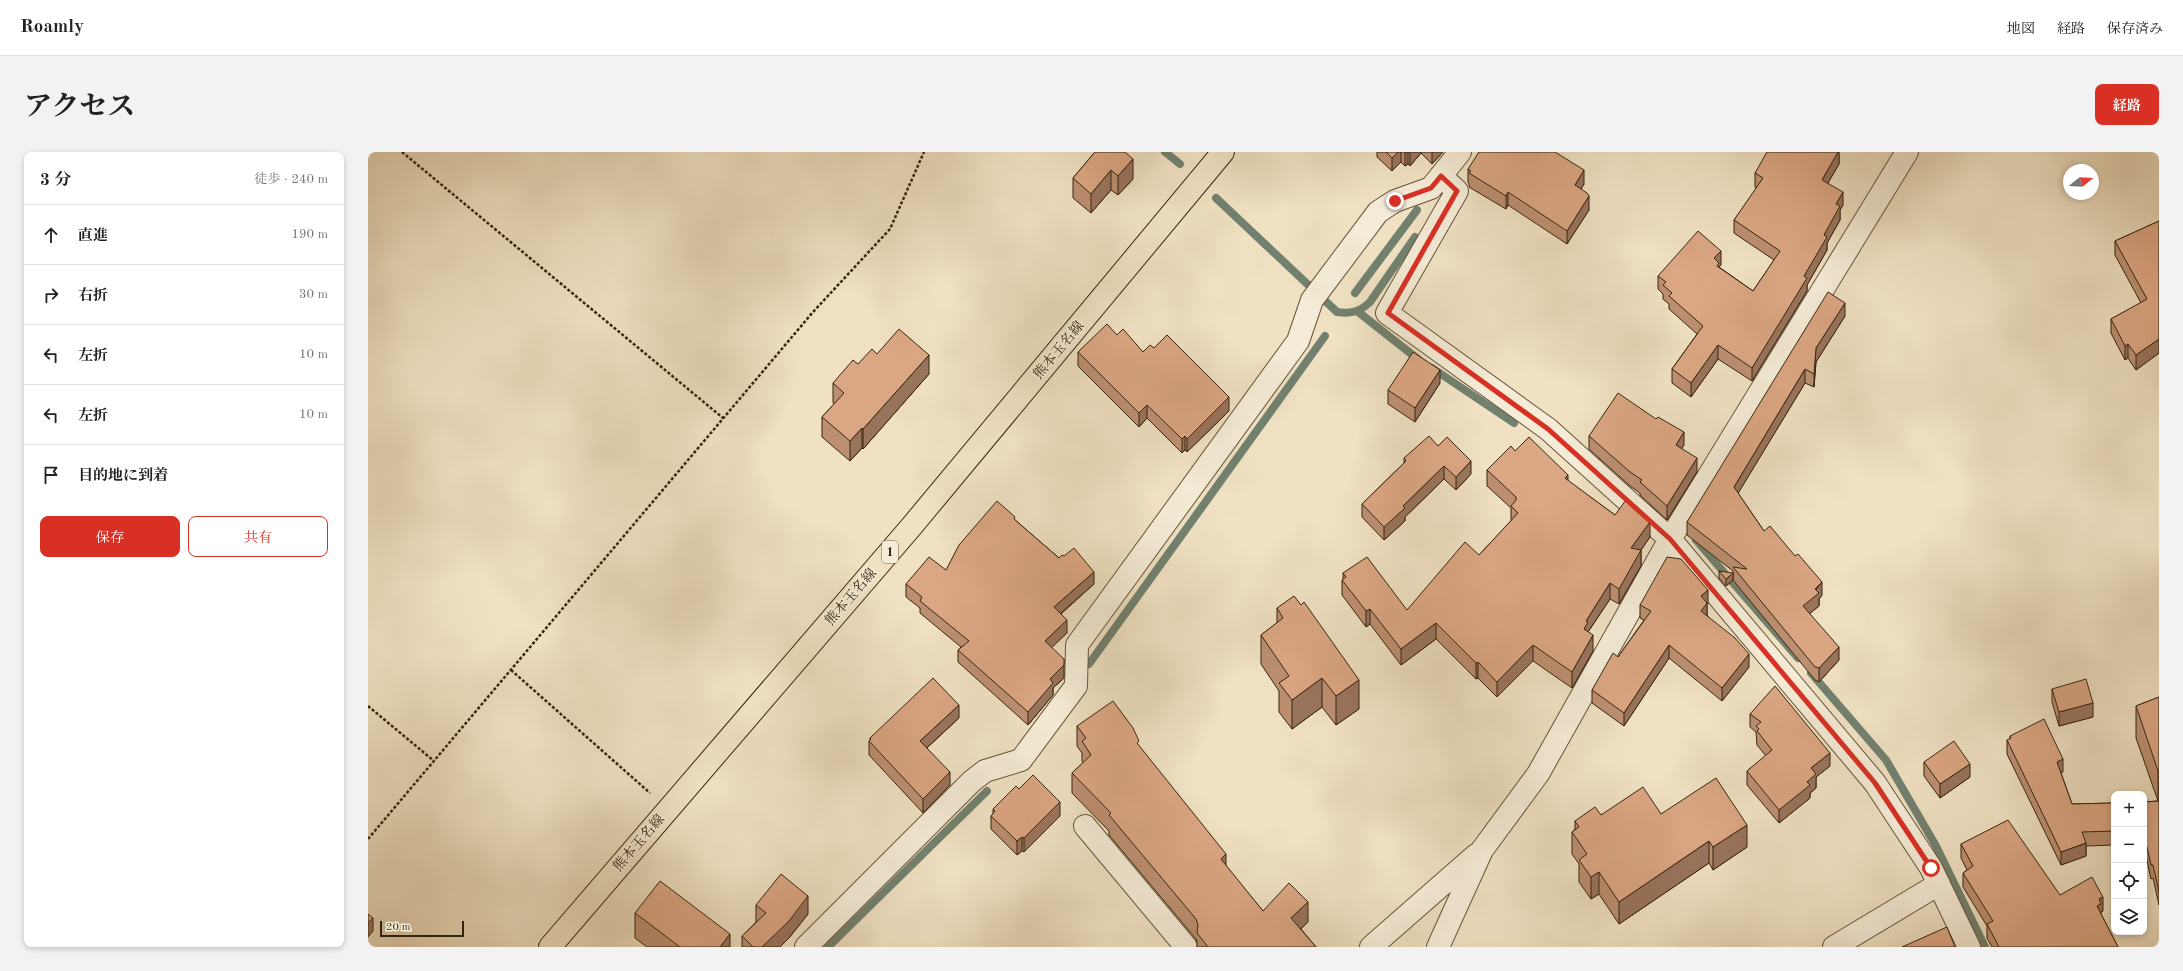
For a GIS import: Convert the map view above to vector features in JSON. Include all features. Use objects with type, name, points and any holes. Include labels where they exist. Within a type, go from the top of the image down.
[{"type":"main road","name":"熊本玉名線","points":[[550,947],[911,527],[1223,152]]},
{"type":"street","points":[[806,947],[972,781],[985,771],[1020,760],[1076,686],[1077,644],[1298,341],[1318,291],[1378,212],[1395,201],[1431,188],[1460,152]]},
{"type":"street","points":[[1438,947],[1482,850],[1538,774],[1670,539],[1907,152]]},
{"type":"street","points":[[1441,176],[1457,191],[1388,313],[1548,429],[1670,539],[1875,783],[1931,868],[1969,947]]},
{"type":"street","points":[[1085,826],[1186,947]]},
{"type":"street","points":[[1371,947],[1482,850]]},
{"type":"street","points":[[1834,947],[1939,884]]},
{"type":"path","points":[[402,152],[723,418]]},
{"type":"path","points":[[368,839],[813,312],[890,229],[924,152]]},
{"type":"path","points":[[511,670],[669,809]]},
{"type":"path","points":[[368,706],[434,761]]},
{"type":"building","points":[[1095,152],[1125,152],[1133,159],[1118,176],[1111,170],[1091,194],[1073,178]]},
{"type":"building","points":[[1386,152],[1398,152],[1392,158]]},
{"type":"building","points":[[1479,152],[1555,152],[1584,170],[1575,185],[1589,196],[1567,231],[1508,192],[1506,196],[1469,173],[1471,171],[1468,169]]},
{"type":"building","points":[[1767,152],[1838,152],[1822,180],[1843,192],[1836,204],[1840,206],[1824,235],[1827,237],[1804,276],[1807,278],[1752,368],[1718,345],[1691,383],[1672,369],[1703,326],[1669,296],[1672,293],[1663,285],[1666,282],[1658,276],[1698,231],[1721,251],[1714,258],[1719,263],[1717,266],[1753,291],[1780,251],[1734,220],[1763,178],[1755,173]]},
{"type":"building","points":[[2159,221],[2159,339],[2136,355],[2128,344],[2125,346],[2111,319],[2147,299],[2115,241]]},
{"type":"building","points":[[1828,292],[1845,303],[1816,348],[1814,374],[1805,369],[1734,487],[1764,531],[1770,526],[1795,556],[1798,554],[1822,582],[1815,589],[1819,593],[1803,606],[1839,647],[1819,668],[1815,667],[1733,567],[1747,569],[1687,522]]},
{"type":"building","points":[[1107,324],[1117,335],[1123,329],[1143,352],[1150,345],[1154,348],[1167,335],[1229,397],[1187,439],[1185,436],[1182,439],[1147,405],[1139,413],[1078,352]]},
{"type":"building","points":[[899,329],[929,355],[863,429],[862,428],[850,441],[822,417],[844,393],[833,383],[853,360],[858,364],[872,349],[877,354]]},
{"type":"building","points":[[1413,352],[1440,370],[1415,408],[1388,390]]},
{"type":"building","points":[[1618,393],[1656,419],[1658,417],[1684,432],[1676,445],[1697,458],[1667,506],[1640,482],[1642,480],[1630,472],[1589,436]]},
{"type":"building","points":[[1429,436],[1438,446],[1447,437],[1471,461],[1456,477],[1444,466],[1403,506],[1405,508],[1384,527],[1362,504],[1406,461],[1404,458]]},
{"type":"building","points":[[1529,437],[1568,475],[1565,478],[1615,515],[1626,500],[1650,522],[1631,548],[1641,550],[1619,589],[1610,583],[1586,621],[1588,622],[1584,629],[1593,635],[1572,672],[1533,645],[1497,682],[1436,623],[1401,649],[1370,609],[1366,611],[1342,580],[1346,577],[1343,573],[1367,557],[1407,610],[1465,542],[1479,555],[1518,513],[1511,506],[1516,500],[1516,497],[1487,470],[1511,446],[1515,451]]},
{"type":"building","points":[[997,501],[1015,517],[1014,519],[1059,558],[1074,548],[1094,572],[1054,607],[1067,620],[1045,641],[1064,659],[1064,665],[1050,679],[1053,683],[1028,712],[958,650],[969,641],[920,601],[922,597],[906,584],[929,557],[946,570],[959,545]]},
{"type":"building","points":[[1667,557],[1681,559],[1708,590],[1701,596],[1707,603],[1701,611],[1735,638],[1749,654],[1722,688],[1669,645],[1624,713],[1592,690],[1613,653],[1618,657],[1651,611],[1640,605]]},
{"type":"building","points":[[1719,571],[1733,573],[1726,579]]},
{"type":"building","points":[[1294,596],[1301,605],[1304,602],[1359,680],[1336,696],[1322,678],[1292,700],[1279,683],[1289,676],[1261,635],[1283,618],[1277,608]]},
{"type":"building","points":[[933,678],[959,705],[920,741],[950,772],[923,799],[869,741],[871,739],[870,738]]},
{"type":"building","points":[[2086,679],[2093,703],[2059,712],[2052,689]]},
{"type":"building","points":[[1775,686],[1830,753],[1811,768],[1816,774],[1807,782],[1810,785],[1779,810],[1747,771],[1772,750],[1757,731],[1759,729],[1756,726],[1761,722],[1750,714]]},
{"type":"building","points":[[2159,697],[2159,771],[2158,771],[2136,706]]},
{"type":"building","points":[[1113,701],[1133,728],[1139,741],[1137,743],[1226,854],[1221,859],[1263,911],[1289,883],[1308,902],[1291,918],[1316,947],[1208,947],[1197,933],[1198,925],[1196,919],[1109,815],[1111,813],[1072,773],[1091,755],[1082,741],[1086,738],[1077,726]]},
{"type":"building","points":[[2044,719],[2063,759],[2057,762],[2072,804],[2111,803],[2111,831],[2082,832],[2086,843],[2061,852],[2007,740],[2011,738],[2010,736]]},
{"type":"building","points":[[1954,741],[1970,764],[1940,784],[1924,762]]},
{"type":"building","points":[[1033,775],[1060,802],[1024,838],[1022,837],[1017,841],[991,816],[995,811],[993,809],[1016,786],[1019,789]]},
{"type":"building","points":[[1716,778],[1747,825],[1713,847],[1709,841],[1619,902],[1599,872],[1591,877],[1579,860],[1587,854],[1572,832],[1579,827],[1575,821],[1595,807],[1601,815],[1643,787],[1661,814]]},
{"type":"building","points":[[2159,801],[2159,892],[2153,865],[2151,865],[2147,847],[2147,802]]},
{"type":"building","points":[[2008,820],[2060,895],[2092,877],[2103,897],[2099,899],[2101,904],[2097,906],[2118,947],[1999,947],[1987,924],[1993,921],[1963,873],[1973,866],[1961,844]]},
{"type":"building","points":[[781,874],[808,896],[789,921],[762,947],[753,947],[742,936],[766,913],[756,905]]},
{"type":"building","points":[[660,881],[730,934],[720,947],[680,947],[635,913]]},
{"type":"building","points":[[368,914],[373,918],[368,923]]},
{"type":"building","points":[[1947,927],[1955,947],[1902,947]]},
{"type":"waterway","points":[[1165,152],[1180,164]]},
{"type":"waterway","points":[[1216,198],[1337,312],[1355,312],[1370,302],[1415,237]]},
{"type":"waterway","points":[[1355,293],[1417,210]]},
{"type":"waterway","points":[[1357,311],[1419,360]]},
{"type":"waterway","points":[[1089,664],[1325,336]]},
{"type":"waterway","points":[[1432,368],[1514,423]]},
{"type":"waterway","points":[[1696,540],[1798,658]]},
{"type":"waterway","points":[[1811,673],[1886,760],[1936,846],[1985,947]]},
{"type":"waterway","points":[[828,947],[987,791]]},
{"type":"route","points":[[1395,201],[1431,188],[1441,176],[1457,191],[1388,313],[1548,429],[1670,539],[1875,783],[1931,868]]}]
